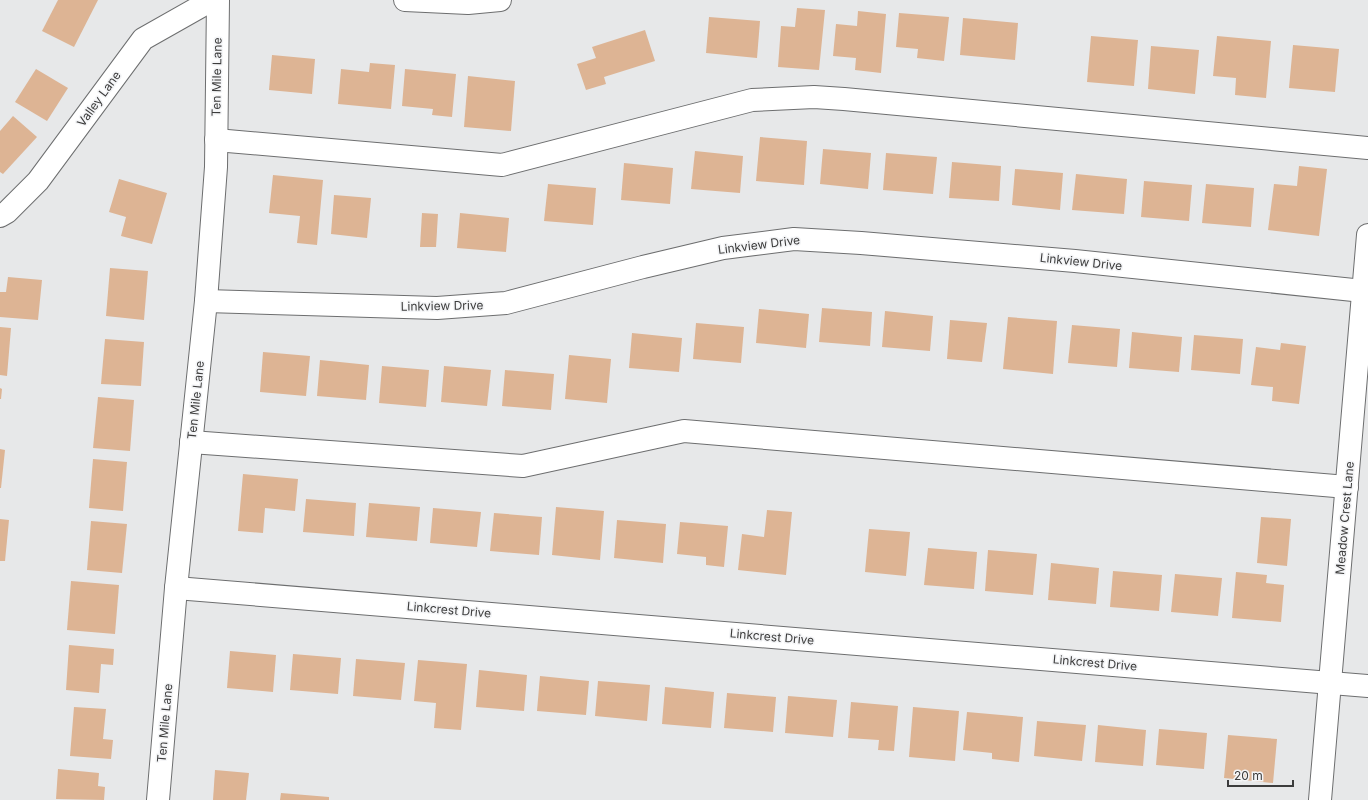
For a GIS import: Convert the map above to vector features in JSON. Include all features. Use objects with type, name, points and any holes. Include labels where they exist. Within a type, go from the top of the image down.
[{"type":"street","name":"Valley Lane","points":[[0,216],[8,212],[38,182],[143,39],[212,0]]},
{"type":"street","name":"Ten Mile Lane","points":[[158,800],[176,588],[206,301],[216,167],[218,0]]},
{"type":"street","points":[[404,0],[468,3],[500,0]]},
{"type":"street","points":[[216,140],[502,165],[752,100],[814,97],[1368,148]]},
{"type":"street","name":"Meadow Crest Lane","points":[[1320,800],[1368,235]]},
{"type":"street","name":"Linkview Drive","points":[[206,301],[438,308],[506,303],[643,267],[723,248],[794,239],[861,243],[1075,261],[1363,291]]},
{"type":"street","points":[[192,442],[523,466],[684,431],[1347,487]]},
{"type":"street","name":"Linkcrest Drive","points":[[176,588],[1368,686]]},
{"type":"building","points":[[58,0],[98,0],[74,47],[42,31]]},
{"type":"building","points":[[797,8],[825,10],[819,70],[778,67],[781,26],[795,27]]},
{"type":"building","points":[[858,11],[886,14],[881,73],[855,70],[856,58],[833,56],[836,24],[857,26]]},
{"type":"building","points":[[899,13],[949,17],[944,61],[917,58],[918,49],[896,47]]},
{"type":"building","points":[[709,17],[760,21],[757,58],[706,53]]},
{"type":"building","points":[[963,18],[1018,23],[1015,60],[960,55]]},
{"type":"building","points":[[645,30],[655,61],[604,77],[606,84],[586,90],[577,64],[596,58],[592,47]]},
{"type":"building","points":[[1091,36],[1138,40],[1134,86],[1087,82]]},
{"type":"building","points":[[1217,36],[1271,41],[1266,98],[1235,95],[1236,78],[1213,76]]},
{"type":"building","points":[[1293,45],[1339,49],[1335,92],[1289,88]]},
{"type":"building","points":[[1151,46],[1199,50],[1195,94],[1148,89]]},
{"type":"building","points":[[272,55],[315,59],[312,94],[269,90]]},
{"type":"building","points":[[370,63],[395,65],[391,109],[338,104],[341,69],[369,72]]},
{"type":"building","points":[[36,69],[68,88],[47,121],[15,102]]},
{"type":"building","points":[[405,69],[456,74],[452,117],[432,115],[433,109],[402,106]]},
{"type":"building","points":[[468,76],[515,81],[511,131],[464,127]]},
{"type":"building","points":[[13,116],[37,137],[3,174],[0,172],[0,131]]},
{"type":"building","points":[[760,137],[807,141],[804,185],[756,181]]},
{"type":"building","points":[[823,149],[871,153],[868,189],[820,184]]},
{"type":"building","points":[[695,151],[743,156],[740,193],[691,189]]},
{"type":"building","points":[[886,153],[937,157],[933,194],[883,190]]},
{"type":"building","points":[[952,162],[1001,166],[999,201],[949,198]]},
{"type":"building","points":[[624,163],[673,168],[670,204],[621,200]]},
{"type":"building","points":[[1299,166],[1327,169],[1319,236],[1268,230],[1274,184],[1297,186]]},
{"type":"building","points":[[1015,169],[1063,173],[1060,210],[1012,205]]},
{"type":"building","points":[[1076,174],[1127,179],[1124,214],[1072,210]]},
{"type":"building","points":[[273,175],[323,180],[317,245],[297,243],[300,216],[269,213]]},
{"type":"building","points":[[119,179],[167,193],[152,244],[121,236],[126,217],[109,212]]},
{"type":"building","points":[[1144,181],[1192,185],[1189,221],[1141,217]]},
{"type":"building","points":[[548,184],[596,188],[593,225],[544,221]]},
{"type":"building","points":[[1206,184],[1254,188],[1251,227],[1202,223]]},
{"type":"building","points":[[334,195],[371,198],[367,238],[331,234]]},
{"type":"building","points":[[422,213],[438,214],[436,247],[420,247]]},
{"type":"building","points":[[460,213],[509,218],[506,252],[457,248]]},
{"type":"building","points":[[110,268],[148,271],[144,320],[106,316]]},
{"type":"building","points":[[8,277],[42,280],[38,320],[0,317],[0,292],[6,292]]},
{"type":"building","points":[[822,308],[872,312],[870,346],[819,342]]},
{"type":"building","points":[[759,309],[809,314],[806,348],[756,343]]},
{"type":"building","points":[[885,311],[933,316],[930,351],[882,347]]},
{"type":"building","points":[[1008,317],[1057,321],[1053,374],[1003,369]]},
{"type":"building","points":[[950,320],[987,323],[982,362],[947,359]]},
{"type":"building","points":[[696,323],[744,327],[741,363],[693,359]]},
{"type":"building","points":[[1072,325],[1120,329],[1117,367],[1068,363]]},
{"type":"building","points":[[0,327],[11,328],[7,376],[0,375]]},
{"type":"building","points":[[1132,332],[1182,337],[1179,372],[1129,368]]},
{"type":"building","points":[[632,333],[682,338],[679,372],[629,368]]},
{"type":"building","points":[[1194,335],[1243,339],[1240,374],[1191,370]]},
{"type":"building","points":[[105,339],[144,342],[141,386],[101,384]]},
{"type":"building","points":[[1281,343],[1306,346],[1299,404],[1272,401],[1273,387],[1251,385],[1256,347],[1280,350]]},
{"type":"building","points":[[263,352],[310,356],[306,396],[260,392]]},
{"type":"building","points":[[569,355],[611,359],[607,403],[565,399]]},
{"type":"building","points":[[320,360],[369,365],[366,400],[317,396]]},
{"type":"building","points":[[382,366],[429,370],[426,407],[379,403]]},
{"type":"building","points":[[444,366],[491,370],[487,406],[441,402]]},
{"type":"building","points":[[505,370],[554,374],[551,410],[502,406]]},
{"type":"building","points":[[0,388],[2,389],[1,399],[0,399]]},
{"type":"building","points":[[98,397],[134,400],[130,451],[93,448]]},
{"type":"building","points":[[0,449],[5,450],[1,488],[0,488]]},
{"type":"building","points":[[93,459],[127,462],[123,511],[89,508]]},
{"type":"building","points":[[243,474],[298,479],[295,511],[265,508],[263,533],[238,531]]},
{"type":"building","points":[[306,499],[356,503],[354,536],[303,532]]},
{"type":"building","points":[[369,503],[420,507],[417,541],[366,537]]},
{"type":"building","points":[[556,507],[604,511],[600,560],[552,555]]},
{"type":"building","points":[[433,508],[481,512],[477,547],[430,543]]},
{"type":"building","points":[[767,510],[792,512],[786,575],[738,570],[742,534],[764,537]]},
{"type":"building","points":[[494,513],[542,517],[539,555],[490,551]]},
{"type":"building","points":[[1261,517],[1291,519],[1287,566],[1257,563]]},
{"type":"building","points":[[0,519],[9,520],[5,561],[0,561]]},
{"type":"building","points":[[617,520],[666,524],[663,563],[614,558]]},
{"type":"building","points":[[91,521],[127,524],[122,573],[87,570]]},
{"type":"building","points":[[680,522],[728,526],[724,567],[706,565],[706,557],[677,554]]},
{"type":"building","points":[[869,529],[910,532],[906,576],[865,572]]},
{"type":"building","points":[[928,548],[977,552],[974,589],[924,585]]},
{"type":"building","points":[[988,550],[1037,554],[1033,595],[985,591]]},
{"type":"building","points":[[1051,563],[1099,568],[1096,604],[1048,600]]},
{"type":"building","points":[[1113,571],[1162,575],[1159,611],[1110,607]]},
{"type":"building","points":[[1236,572],[1267,575],[1266,583],[1284,585],[1281,622],[1232,618]]},
{"type":"building","points":[[1175,574],[1222,578],[1218,616],[1171,612]]},
{"type":"building","points":[[71,581],[119,585],[115,634],[67,630]]},
{"type":"building","points":[[69,645],[114,649],[113,665],[101,664],[99,693],[66,690]]},
{"type":"building","points":[[230,651],[276,655],[273,692],[227,688]]},
{"type":"building","points":[[293,654],[341,658],[338,694],[290,690]]},
{"type":"building","points":[[356,659],[405,663],[401,700],[353,696]]},
{"type":"building","points":[[418,660],[467,664],[461,730],[434,728],[436,703],[414,701]]},
{"type":"building","points":[[479,670],[527,675],[524,711],[476,707]]},
{"type":"building","points":[[540,676],[589,681],[586,715],[537,711]]},
{"type":"building","points":[[598,681],[650,685],[647,721],[595,716]]},
{"type":"building","points":[[665,687],[714,692],[711,728],[662,724]]},
{"type":"building","points":[[727,693],[776,697],[773,732],[724,728]]},
{"type":"building","points":[[788,696],[837,700],[833,737],[785,733]]},
{"type":"building","points":[[851,702],[898,706],[894,751],[878,750],[879,740],[848,738]]},
{"type":"building","points":[[74,707],[106,709],[103,739],[113,740],[111,759],[70,756]]},
{"type":"building","points":[[913,707],[959,711],[955,761],[909,757]]},
{"type":"building","points":[[967,712],[1023,717],[1019,762],[992,759],[992,753],[963,750]]},
{"type":"building","points":[[1037,721],[1086,725],[1082,761],[1034,756]]},
{"type":"building","points":[[1098,725],[1146,730],[1143,766],[1095,762]]},
{"type":"building","points":[[1159,729],[1207,733],[1204,769],[1156,765]]},
{"type":"building","points":[[1228,735],[1277,739],[1273,783],[1224,778]]},
{"type":"building","points":[[58,769],[99,773],[98,786],[105,787],[104,800],[56,799]]},
{"type":"building","points":[[215,770],[249,773],[246,800],[213,800]]},
{"type":"building","points":[[281,793],[329,797],[329,800],[280,800]]}]
